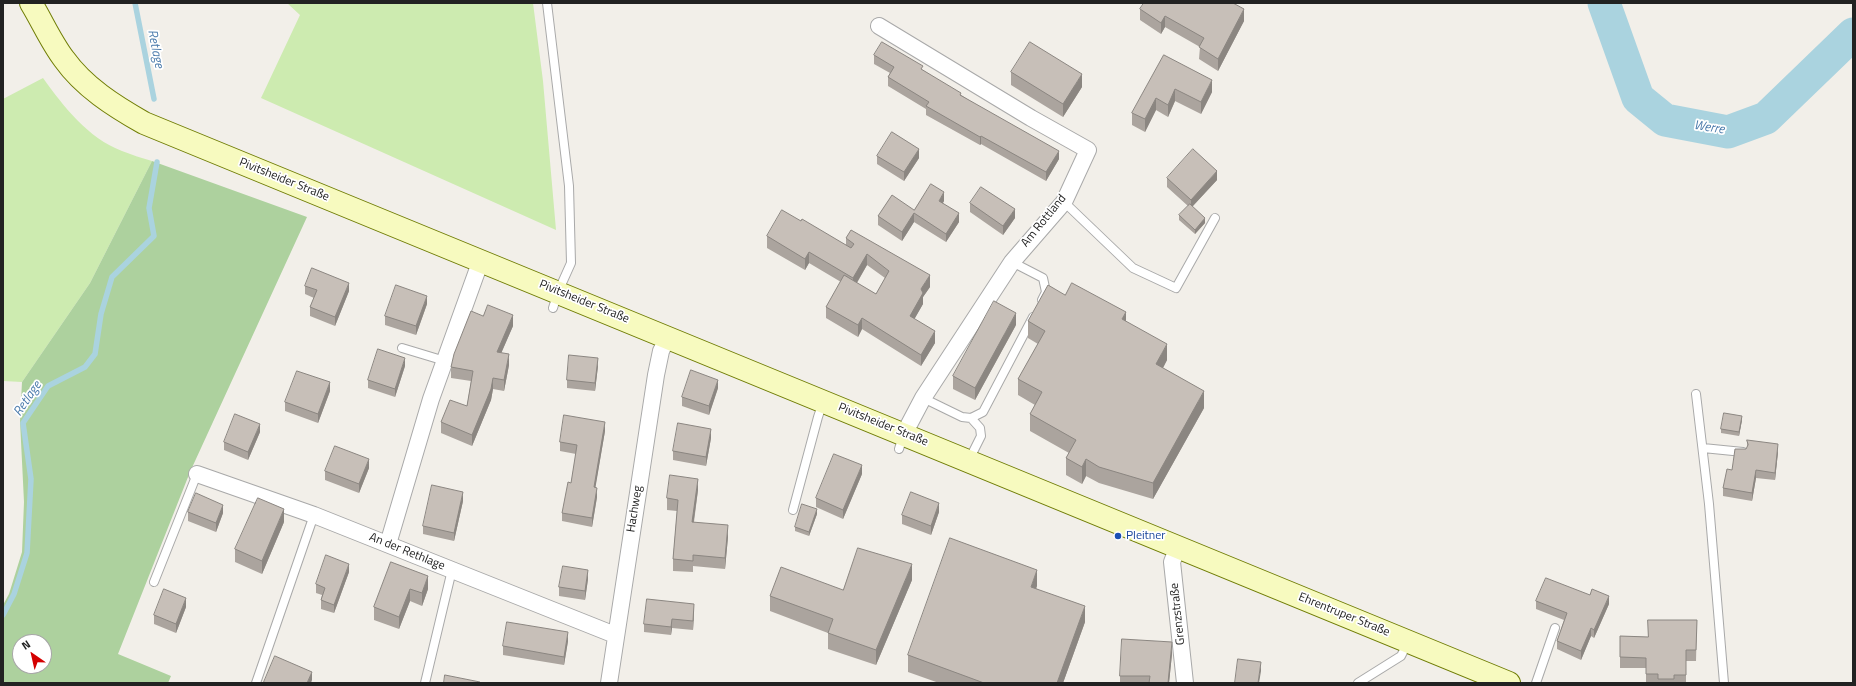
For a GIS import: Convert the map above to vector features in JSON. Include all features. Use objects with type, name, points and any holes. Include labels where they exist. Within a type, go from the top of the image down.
[{"type":"main road","name":"Pivitsheider Straße","points":[[31,3],[64,59],[88,85],[122,110],[144,123],[481,260],[556,300],[668,336],[824,401],[901,441],[969,460],[1178,547]]},
{"type":"main road","name":"Ehrentruper Straße","points":[[1178,547],[1509,683]]},
{"type":"street","name":"Am Rottland","points":[[879,26],[1031,118],[1088,150],[1064,202],[1012,262],[923,398],[901,441]]},
{"type":"street","points":[[388,544],[431,398],[481,260]]},
{"type":"street","name":"Hachweg","points":[[609,683],[615,635],[656,375],[661,351],[668,336]]},
{"type":"street","name":"An der Rethlage","points":[[197,474],[314,515],[615,635]]},
{"type":"street","name":"Grenzstraße","points":[[1178,547],[1172,562],[1185,683]]},
{"type":"lane","points":[[547,3],[569,186],[571,263],[556,300]]},
{"type":"lane","points":[[1064,202],[1133,268],[1176,288],[1214,218]]},
{"type":"lane","points":[[923,398],[962,417],[971,418],[983,412],[1046,292],[1043,278],[1012,262]]},
{"type":"lane","points":[[402,348],[445,362]]},
{"type":"lane","points":[[1696,394],[1709,504],[1724,683]]},
{"type":"lane","points":[[793,510],[818,417],[824,401]]},
{"type":"lane","points":[[969,460],[981,436],[980,428],[971,418]]},
{"type":"lane","points":[[1702,448],[1743,452]]},
{"type":"lane","points":[[154,582],[197,474]]},
{"type":"lane","points":[[256,683],[314,515]]},
{"type":"lane","points":[[425,683],[452,570]]},
{"type":"lane","points":[[1536,683],[1555,628]]},
{"type":"lane","points":[[1358,683],[1401,656],[1409,642]]},
{"type":"green space","points":[[287,3],[533,3],[543,81],[556,230],[261,98],[300,15]]},
{"type":"green space","points":[[43,78],[68,110],[98,138],[122,151],[152,161],[90,283],[22,382],[3,381],[3,99]]},
{"type":"green space","points":[[152,161],[307,217],[190,472],[118,654],[171,676],[168,683],[3,683],[3,605],[9,594],[22,552],[24,502],[20,421],[22,382],[90,283]]},
{"type":"building","points":[[1144,3],[1233,3],[1244,9],[1218,59],[1199,47],[1204,38],[1165,16],[1161,23],[1140,9]]},
{"type":"building","points":[[882,42],[923,66],[921,69],[961,93],[960,95],[1059,151],[1046,172],[926,106],[929,102],[888,77],[894,67],[874,55]]},
{"type":"building","points":[[1030,42],[1082,74],[1063,104],[1011,72]]},
{"type":"building","points":[[1164,55],[1212,80],[1201,102],[1175,89],[1168,105],[1156,98],[1145,119],[1132,113]]},
{"type":"building","points":[[892,132],[919,149],[904,172],[877,156]]},
{"type":"building","points":[[1193,149],[1217,171],[1191,200],[1167,178]]},
{"type":"building","points":[[931,184],[944,192],[939,201],[959,213],[946,234],[914,213],[902,232],[878,216],[892,195],[914,210]]},
{"type":"building","points":[[981,187],[1015,209],[1003,226],[970,203]]},
{"type":"building","points":[[1190,204],[1205,218],[1195,230],[1179,215]]},
{"type":"building","points":[[782,210],[801,221],[802,219],[851,248],[854,244],[846,238],[851,230],[930,275],[921,289],[923,293],[910,316],[935,331],[921,355],[862,318],[858,325],[826,307],[844,275],[876,294],[889,271],[867,254],[853,278],[809,252],[805,259],[767,236]]},
{"type":"building","points":[[312,268],[349,283],[335,317],[310,307],[317,290],[305,286]]},
{"type":"building","points":[[1072,283],[1126,312],[1122,319],[1167,344],[1156,364],[1204,391],[1153,483],[1099,467],[1086,459],[1082,467],[1066,458],[1076,440],[1030,414],[1042,392],[1018,379],[1045,331],[1028,321],[1048,285],[1065,295]]},
{"type":"building","points":[[396,285],[427,296],[416,326],[385,316]]},
{"type":"building","points":[[994,301],[1016,313],[975,388],[953,376]]},
{"type":"building","points":[[488,305],[513,315],[497,352],[509,354],[504,380],[493,378],[491,389],[472,435],[441,422],[450,400],[467,406],[473,371],[451,367],[454,354],[471,311],[483,316]]},
{"type":"building","points":[[378,349],[405,358],[395,389],[368,380]]},
{"type":"building","points":[[569,355],[598,358],[595,383],[567,380]]},
{"type":"building","points":[[691,370],[718,380],[709,406],[682,397]]},
{"type":"building","points":[[297,371],[330,382],[318,414],[285,402]]},
{"type":"building","points":[[1724,413],[1742,416],[1739,432],[1721,429]]},
{"type":"building","points":[[235,414],[260,424],[248,452],[224,442]]},
{"type":"building","points":[[564,415],[605,422],[594,487],[597,488],[592,518],[562,513],[568,482],[571,483],[577,445],[560,442]]},
{"type":"building","points":[[678,423],[711,429],[706,457],[673,451]]},
{"type":"building","points":[[1747,440],[1778,444],[1775,473],[1756,470],[1752,493],[1723,488],[1727,469],[1732,470],[1735,449],[1746,449],[1748,445]]},
{"type":"building","points":[[335,446],[369,459],[359,484],[325,471]]},
{"type":"building","points":[[834,454],[862,465],[843,510],[816,498]]},
{"type":"building","points":[[670,475],[698,479],[692,522],[728,525],[725,558],[693,555],[693,561],[673,559],[678,500],[667,498]]},
{"type":"building","points":[[432,485],[463,492],[454,533],[423,526]]},
{"type":"building","points":[[911,492],[939,503],[931,526],[902,515]]},
{"type":"building","points":[[196,493],[223,505],[216,523],[188,512]]},
{"type":"building","points":[[258,498],[284,509],[262,561],[235,549]]},
{"type":"building","points":[[802,504],[817,509],[809,532],[795,527]]},
{"type":"building","points":[[950,538],[1037,570],[1031,587],[1085,606],[1057,683],[984,683],[908,655]]},
{"type":"building","points":[[858,548],[912,564],[876,650],[828,633],[833,619],[770,596],[781,567],[843,590]]},
{"type":"building","points":[[326,555],[349,564],[334,605],[321,600],[325,588],[316,584]]},
{"type":"building","points":[[391,562],[428,576],[422,593],[410,589],[399,617],[374,607]]},
{"type":"building","points":[[563,566],[588,570],[585,591],[559,587]]},
{"type":"building","points":[[1546,578],[1590,595],[1592,589],[1609,596],[1594,630],[1591,628],[1581,651],[1557,641],[1567,613],[1536,601]]},
{"type":"building","points":[[164,589],[186,598],[176,624],[154,615]]},
{"type":"building","points":[[647,599],[694,604],[693,621],[672,619],[671,627],[644,624]]},
{"type":"building","points":[[1648,620],[1697,620],[1696,650],[1686,650],[1686,675],[1674,675],[1674,679],[1658,679],[1658,674],[1646,674],[1646,658],[1620,657],[1620,636],[1648,637]]},
{"type":"building","points":[[507,622],[568,632],[564,657],[503,646]]},
{"type":"building","points":[[1122,639],[1172,642],[1168,683],[1149,683],[1150,676],[1120,676]]},
{"type":"building","points":[[275,656],[312,672],[307,683],[264,682]]},
{"type":"building","points":[[1238,659],[1261,662],[1258,683],[1235,683]]},
{"type":"building","points":[[445,675],[480,682],[480,683],[444,683]]},
{"type":"waterway","name":"Retlage","points":[[135,3],[154,99]]},
{"type":"waterway","name":"Werre","points":[[1604,3],[1638,98],[1665,120],[1728,132],[1766,118],[1853,34]]},
{"type":"waterway","name":"Retlage","points":[[3,615],[14,594],[27,553],[31,479],[23,423],[48,386],[85,367],[95,354],[101,314],[112,277],[154,236],[149,208],[157,162]]},
{"type":"place","name":"Pleitner","points":[[1118,536]]}]
